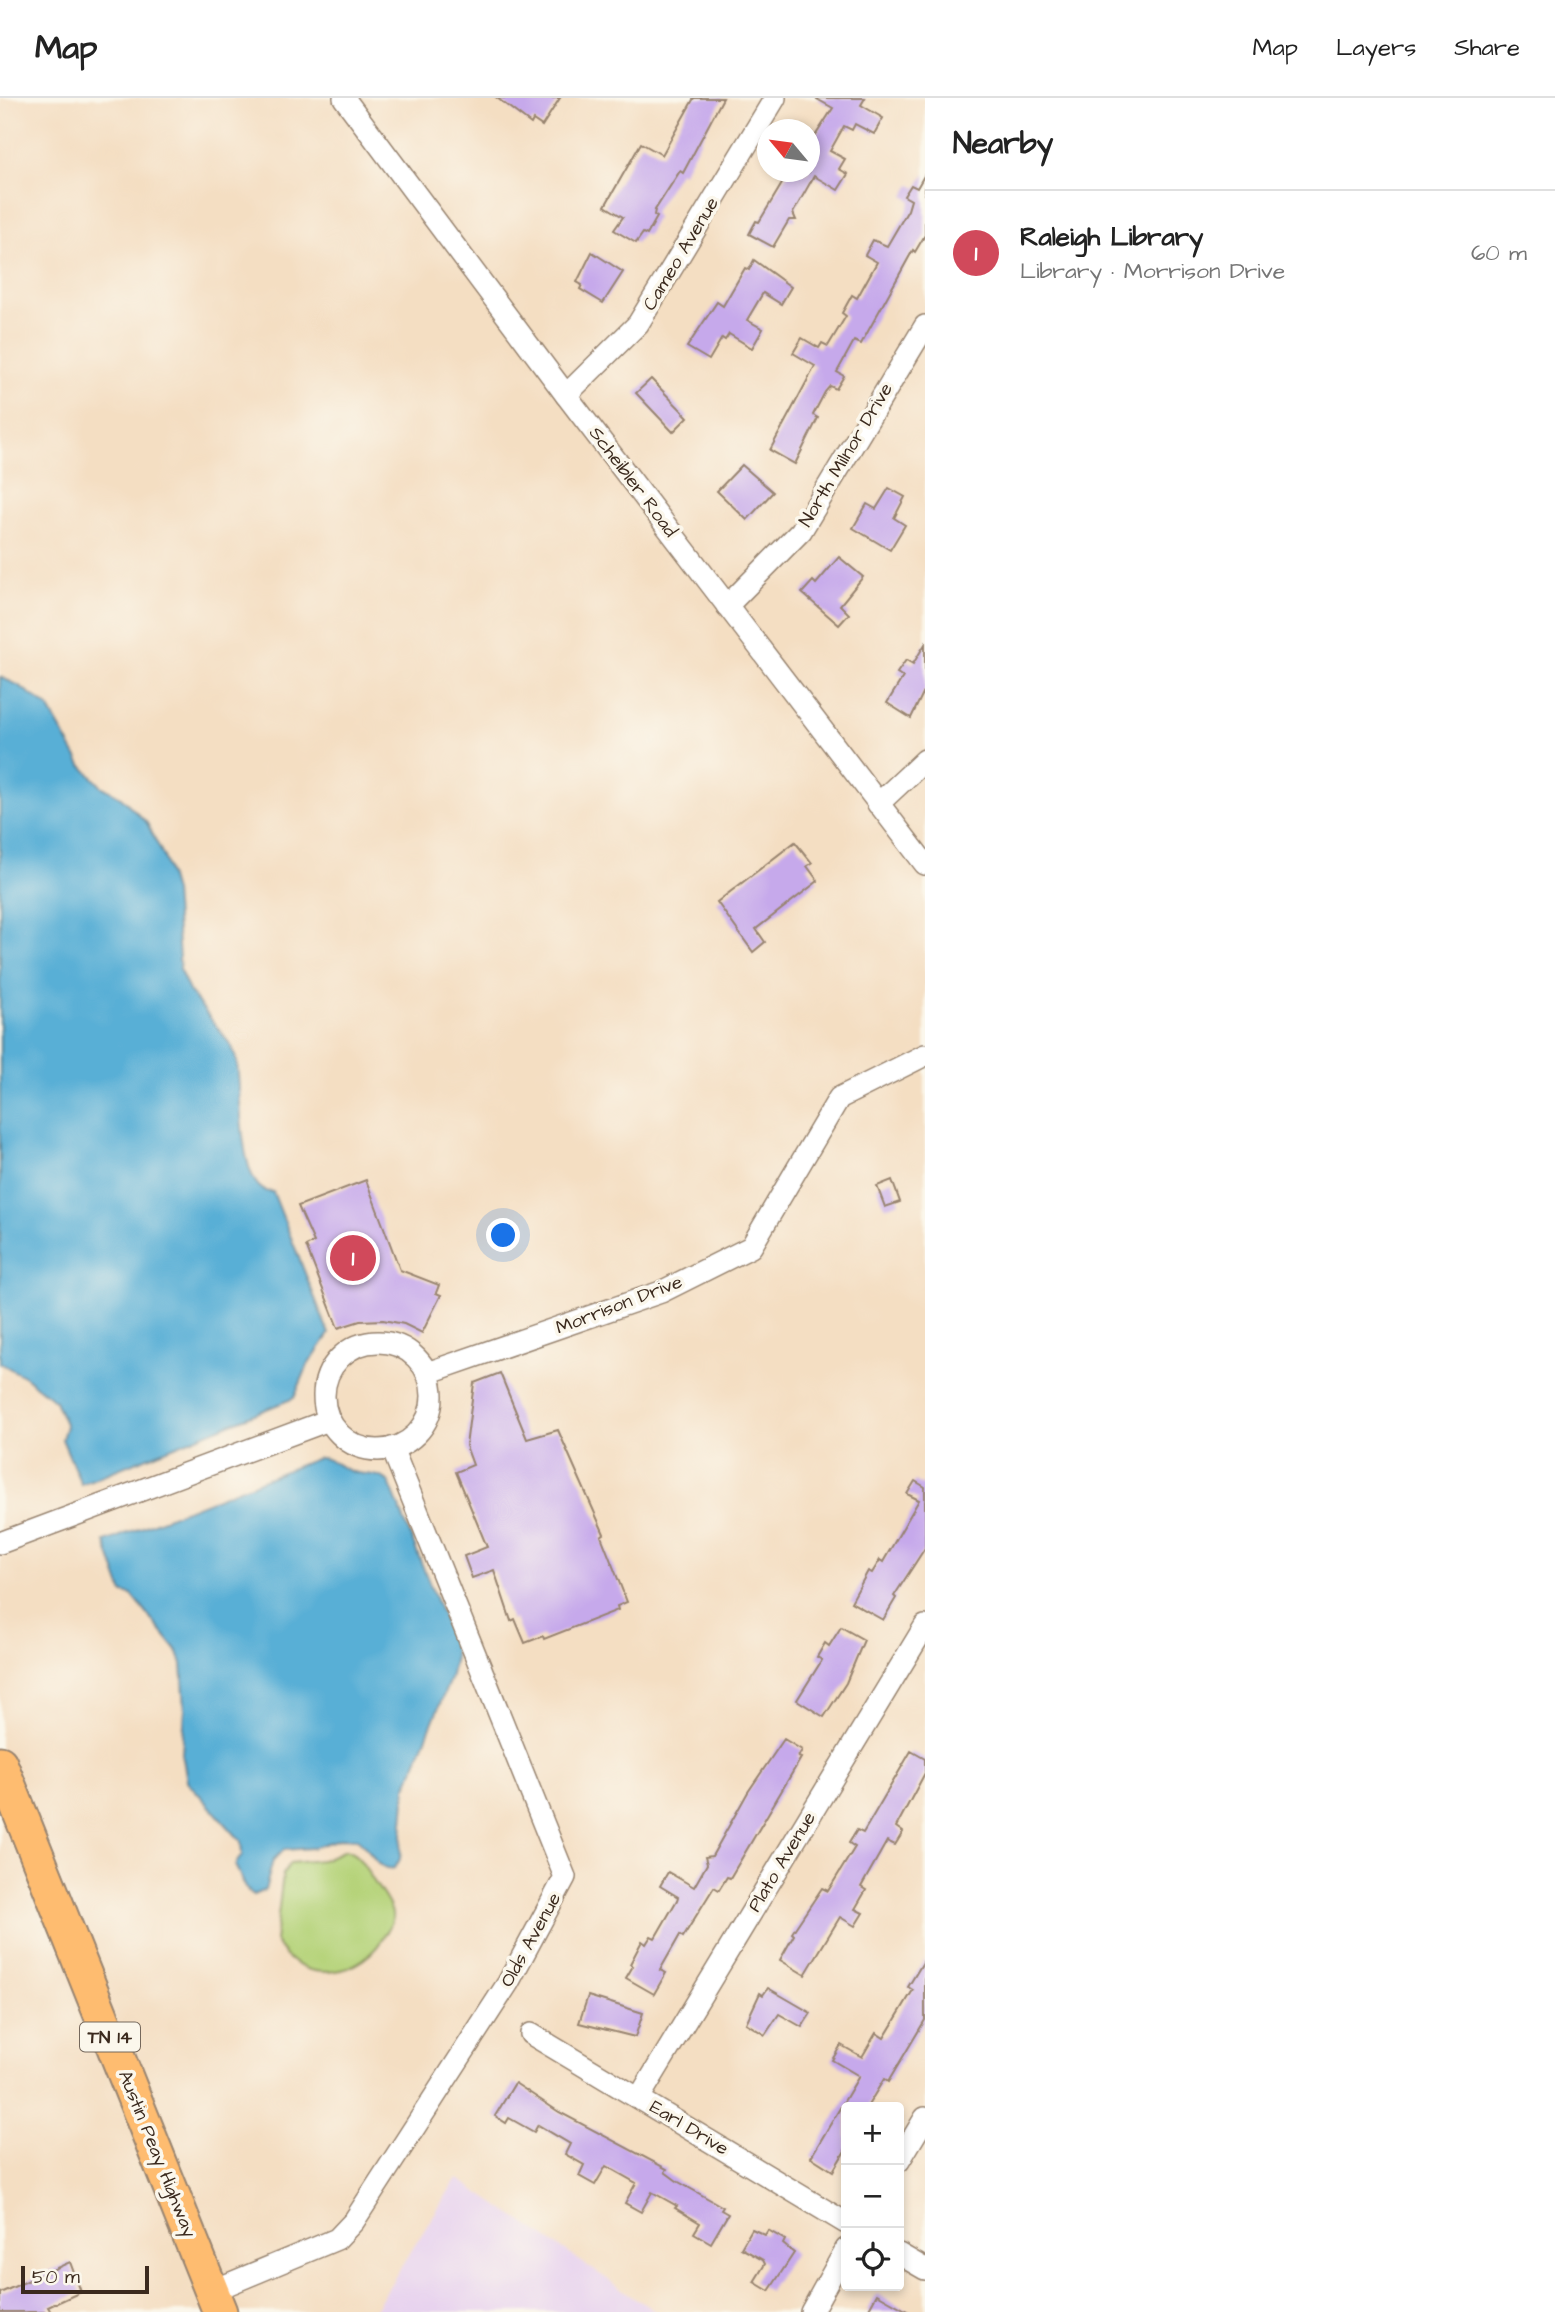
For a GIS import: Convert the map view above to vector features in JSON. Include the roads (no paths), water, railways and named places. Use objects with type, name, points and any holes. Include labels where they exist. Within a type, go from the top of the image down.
[{"type":"main road","name":"Austin Peay Highway","points":[[0,1763],[216,2302]]},
{"type":"street","name":"Scheibler Road","points":[[344,98],[566,395],[925,864]]},
{"type":"street","name":"Cameo Avenue","points":[[566,395],[639,324],[775,98]]},
{"type":"street","name":"North Milnor Drive","points":[[727,606],[801,531],[925,326]]},
{"type":"street","points":[[878,804],[925,760]]},
{"type":"street","name":"Morrison Drive","points":[[427,1373],[661,1292],[751,1247],[839,1098],[925,1055]]},
{"type":"street","points":[[372,1342],[389,1343],[405,1349],[418,1359],[427,1373],[432,1391],[430,1410],[416,1434],[392,1448],[374,1450],[355,1446],[340,1435],[329,1420],[324,1404],[325,1386],[331,1370],[341,1357],[355,1347],[372,1342]]},
{"type":"street","points":[[0,1543],[329,1420]]},
{"type":"street","name":"Olds Avenue","points":[[216,2302],[337,2239],[354,2221],[508,1983],[565,1877],[392,1448]]},
{"type":"street","name":"Plato Avenue","points":[[639,2098],[925,1626]]},
{"type":"street","name":"Earl Drive","points":[[531,2034],[841,2220]]},
{"type":"street","points":[[904,2153],[925,2118]]},
{"type":"street","points":[[904,2257],[925,2269]]},
{"type":"street","points":[[811,2312],[841,2258]]},
{"type":"water","points":[[0,677],[18,685],[48,707],[81,765],[101,786],[121,797],[147,823],[164,857],[174,892],[180,971],[189,991],[230,1044],[236,1058],[243,1136],[252,1176],[261,1188],[273,1192],[329,1334],[308,1365],[294,1398],[81,1484],[62,1439],[66,1426],[55,1401],[25,1377],[0,1363]]},
{"type":"water","points":[[318,1458],[350,1471],[381,1477],[389,1482],[452,1640],[455,1657],[450,1679],[406,1788],[400,1859],[395,1868],[378,1863],[357,1839],[342,1838],[312,1848],[284,1850],[273,1860],[265,1890],[253,1895],[247,1890],[235,1865],[242,1855],[241,1841],[187,1781],[182,1753],[185,1709],[182,1664],[178,1652],[132,1595],[123,1593],[105,1542]]},
{"type":"place","name":"Raleigh Library","points":[[353,1258]]}]
